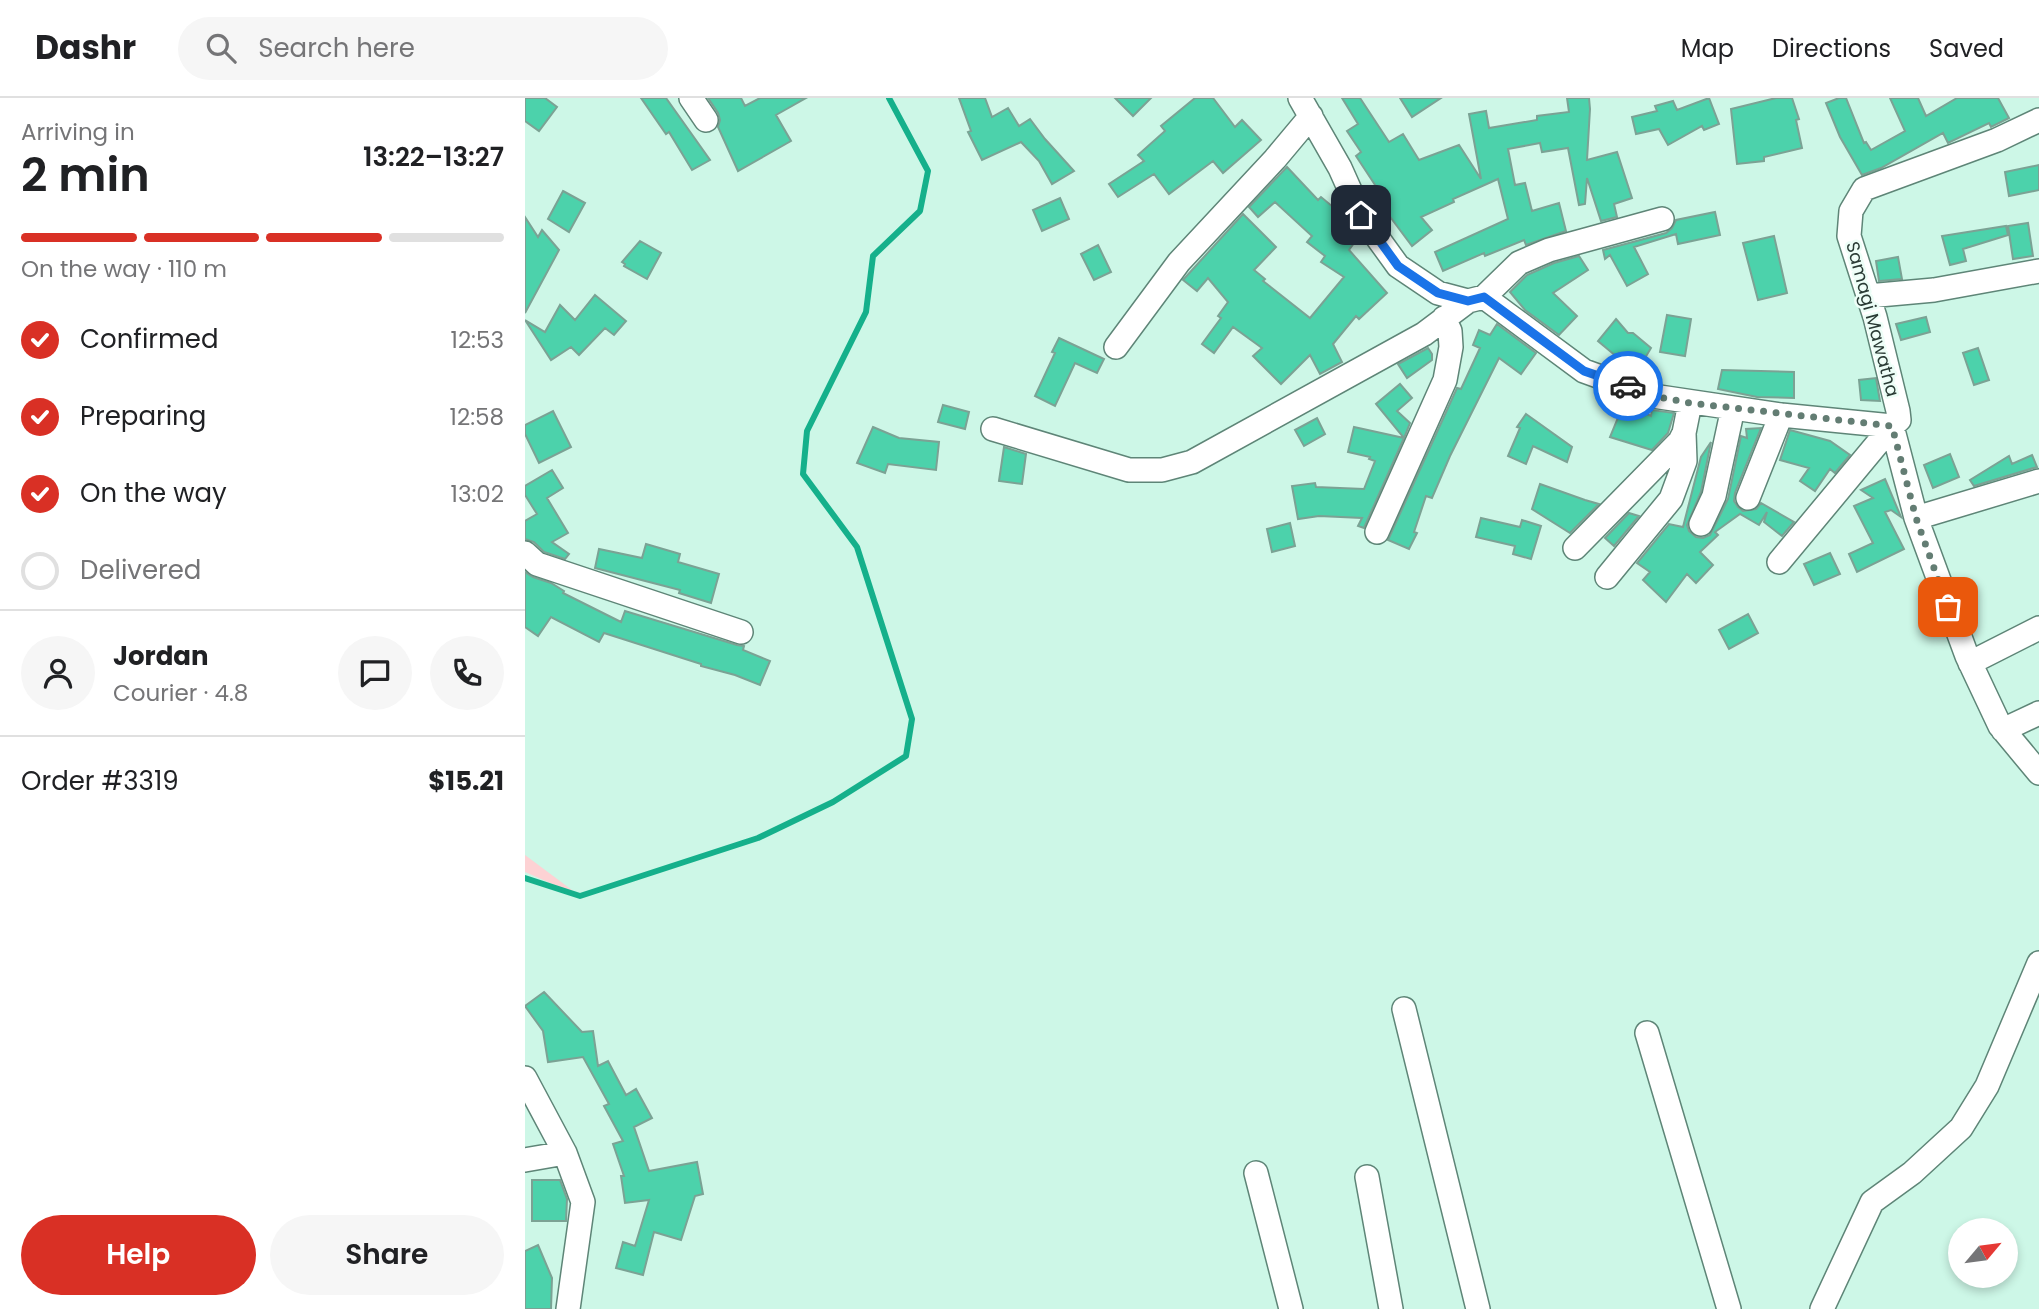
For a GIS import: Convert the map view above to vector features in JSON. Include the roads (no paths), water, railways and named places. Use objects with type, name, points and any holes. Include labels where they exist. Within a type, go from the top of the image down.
[{"type":"street","points":[[691,98],[706,120]]},
{"type":"street","points":[[1305,107],[1340,168],[1361,215],[1398,266],[1438,293],[1476,299],[1584,371],[1653,396],[1780,415],[1892,426]]},
{"type":"street","points":[[1116,347],[1179,262],[1275,159],[1305,107]]},
{"type":"street","name":"Samagi Mawatha","points":[[2039,120],[1997,140],[1864,189],[1851,211],[1849,236],[1868,296],[1898,411],[1899,420],[1892,426],[1916,518],[1970,663],[2003,730],[2039,773]]},
{"type":"street","points":[[993,429],[1129,470],[1162,470],[1192,462],[1424,334],[1444,318],[1476,299],[1518,263],[1549,250],[1662,219]]},
{"type":"street","points":[[1868,296],[1934,290],[2039,271]]},
{"type":"street","points":[[1377,532],[1445,380],[1451,347],[1450,331],[1444,318]]},
{"type":"street","points":[[1607,577],[1671,499],[1685,461],[1684,433],[1690,403]]},
{"type":"street","points":[[1701,524],[1714,496],[1733,408]]},
{"type":"street","points":[[1748,498],[1780,415]]},
{"type":"street","points":[[1779,562],[1892,426]]},
{"type":"street","points":[[1575,548],[1680,441],[1684,433]]},
{"type":"street","points":[[1916,518],[2039,481]]},
{"type":"street","points":[[525,553],[537,564],[741,632]]},
{"type":"street","points":[[1970,663],[2039,628]]},
{"type":"street","points":[[2003,730],[2039,713]]},
{"type":"street","points":[[1814,1309],[1822,1309],[1873,1202],[1912,1173],[1961,1128],[1987,1086],[2039,963]]},
{"type":"street","points":[[1404,1009],[1478,1309]]},
{"type":"street","points":[[1647,1033],[1729,1309]]},
{"type":"street","points":[[525,1077],[565,1153],[583,1202],[568,1309]]},
{"type":"street","points":[[525,1160],[565,1153]]},
{"type":"street","points":[[1256,1173],[1291,1309]]},
{"type":"street","points":[[1367,1177],[1391,1309]]},
{"type":"waterway","points":[[525,878],[580,896],[758,838],[833,802],[906,756],[912,719],[857,547],[803,474],[807,431],[866,312],[873,256],[920,211],[928,171],[889,98]]}]
